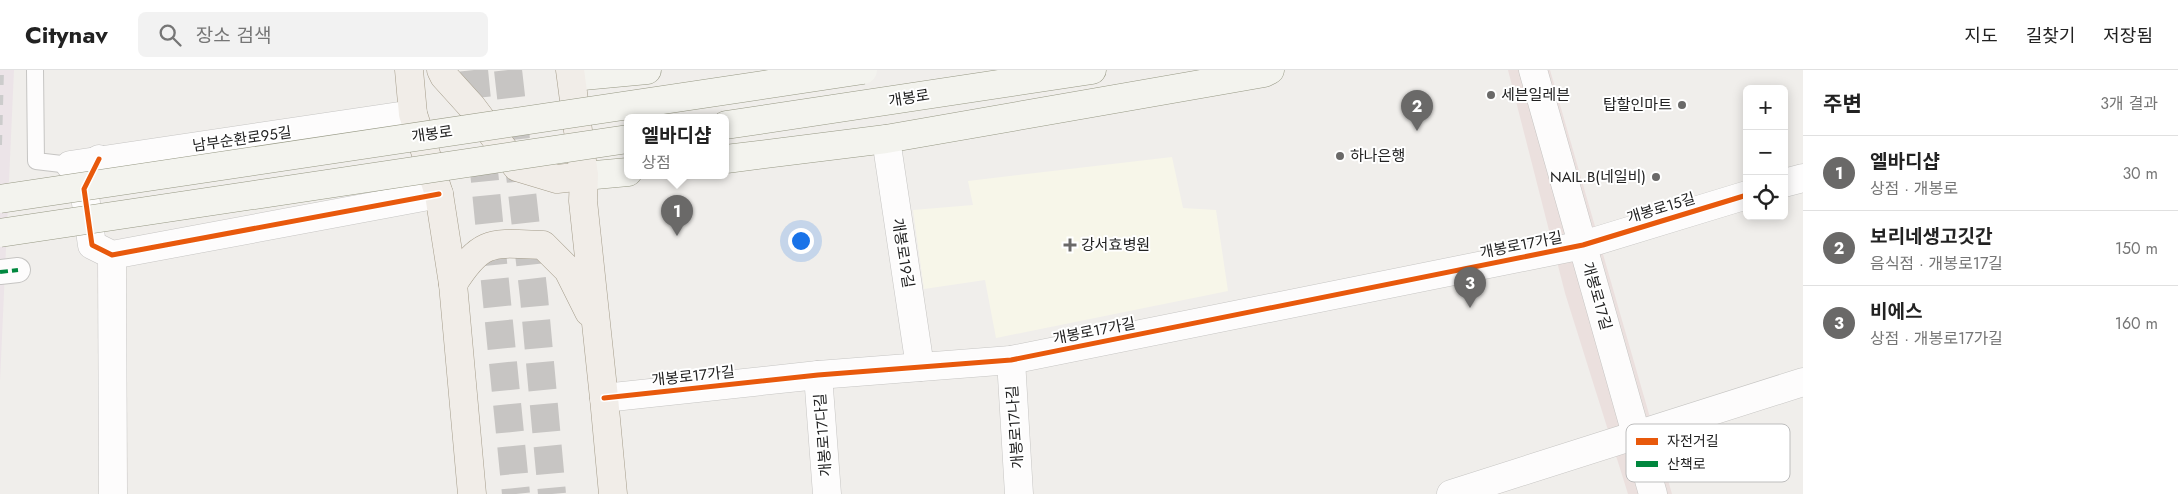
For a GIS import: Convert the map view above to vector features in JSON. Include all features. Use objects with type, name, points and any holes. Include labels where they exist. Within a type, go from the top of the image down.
[{"type":"main road","points":[[409,70],[413,114],[438,194],[453,284],[472,494]]},
{"type":"main road","points":[[441,70],[444,76],[472,107],[517,167],[557,179],[624,172]]},
{"type":"main road","points":[[612,494],[583,201],[584,176],[571,73],[646,70]]},
{"type":"main road","name":"개봉로","points":[[0,199],[863,70]]},
{"type":"main road","name":"개봉로","points":[[729,125],[1092,70]]},
{"type":"main road","points":[[729,160],[886,139],[1264,73],[1270,70]]},
{"type":"main road","points":[[0,233],[624,141]]},
{"type":"main road","points":[[453,284],[465,265],[485,246],[504,243],[543,245],[568,270],[597,329]]},
{"type":"street","name":"개봉로17길","points":[[1533,70],[1633,424]]},
{"type":"street","name":"남부순환로95길","points":[[70,164],[413,114]]},
{"type":"street","name":"개봉로19길","points":[[886,139],[920,367]]},
{"type":"street","points":[[100,159],[84,189],[92,244],[112,255],[438,194]]},
{"type":"street","points":[[1788,182],[1803,178]]},
{"type":"street","name":"개봉로15길","points":[[1583,245],[1743,196]]},
{"type":"street","name":"개봉로17가길","points":[[604,398],[818,375],[1011,360],[1583,245]]},
{"type":"street","points":[[112,255],[113,494]]},
{"type":"street","name":"개봉로17나길","points":[[1011,360],[1019,494]]},
{"type":"street","name":"개봉로17다길","points":[[818,375],[827,494]]},
{"type":"street","points":[[1673,424],[1803,382]]},
{"type":"street","points":[[1451,494],[1626,439]]},
{"type":"street","name":"개봉로17길","points":[[1649,482],[1653,494]]},
{"type":"lane","points":[[35,70],[36,161],[70,164]]},
{"type":"shaded area","points":[[0,70],[14,70],[0,382]]},
{"type":"shaded area","points":[[1508,70],[1550,70],[1652,424],[1626,424],[1626,482],[1669,482],[1672,494],[1628,494],[1565,293]]},
{"type":"shaded area","name":"강서효병원","points":[[1172,157],[1183,208],[1216,210],[1228,291],[996,338],[985,280],[924,289],[913,210],[973,205],[968,181]]},
{"type":"tunnel","points":[[474,70],[516,494]]},
{"type":"tunnel","points":[[508,70],[534,297],[552,494]]},
{"type":"railway","points":[[0,145],[2,70]]},
{"type":"marked path","points":[[0,272],[18,270]]},
{"type":"cycle path","points":[[99,159],[84,189],[92,245],[112,255],[439,194]]},
{"type":"cycle path","points":[[604,398],[818,375],[1011,360],[1583,245],[1743,196]]},
{"type":"place","name":"세븐일레븐","points":[[1491,95]]},
{"type":"place","name":"탑할인마트","points":[[1682,105]]},
{"type":"place","name":"보리네생고깃간","points":[[1417,131]]},
{"type":"place","name":"하나은행","points":[[1340,156]]},
{"type":"place","name":"NAIL.B(네일비)","points":[[1656,177]]},
{"type":"place","name":"엘바디샵","points":[[677,236]]},
{"type":"place","name":"강서효병원","points":[[1070,245]]},
{"type":"place","name":"비에스","points":[[1470,308]]}]
